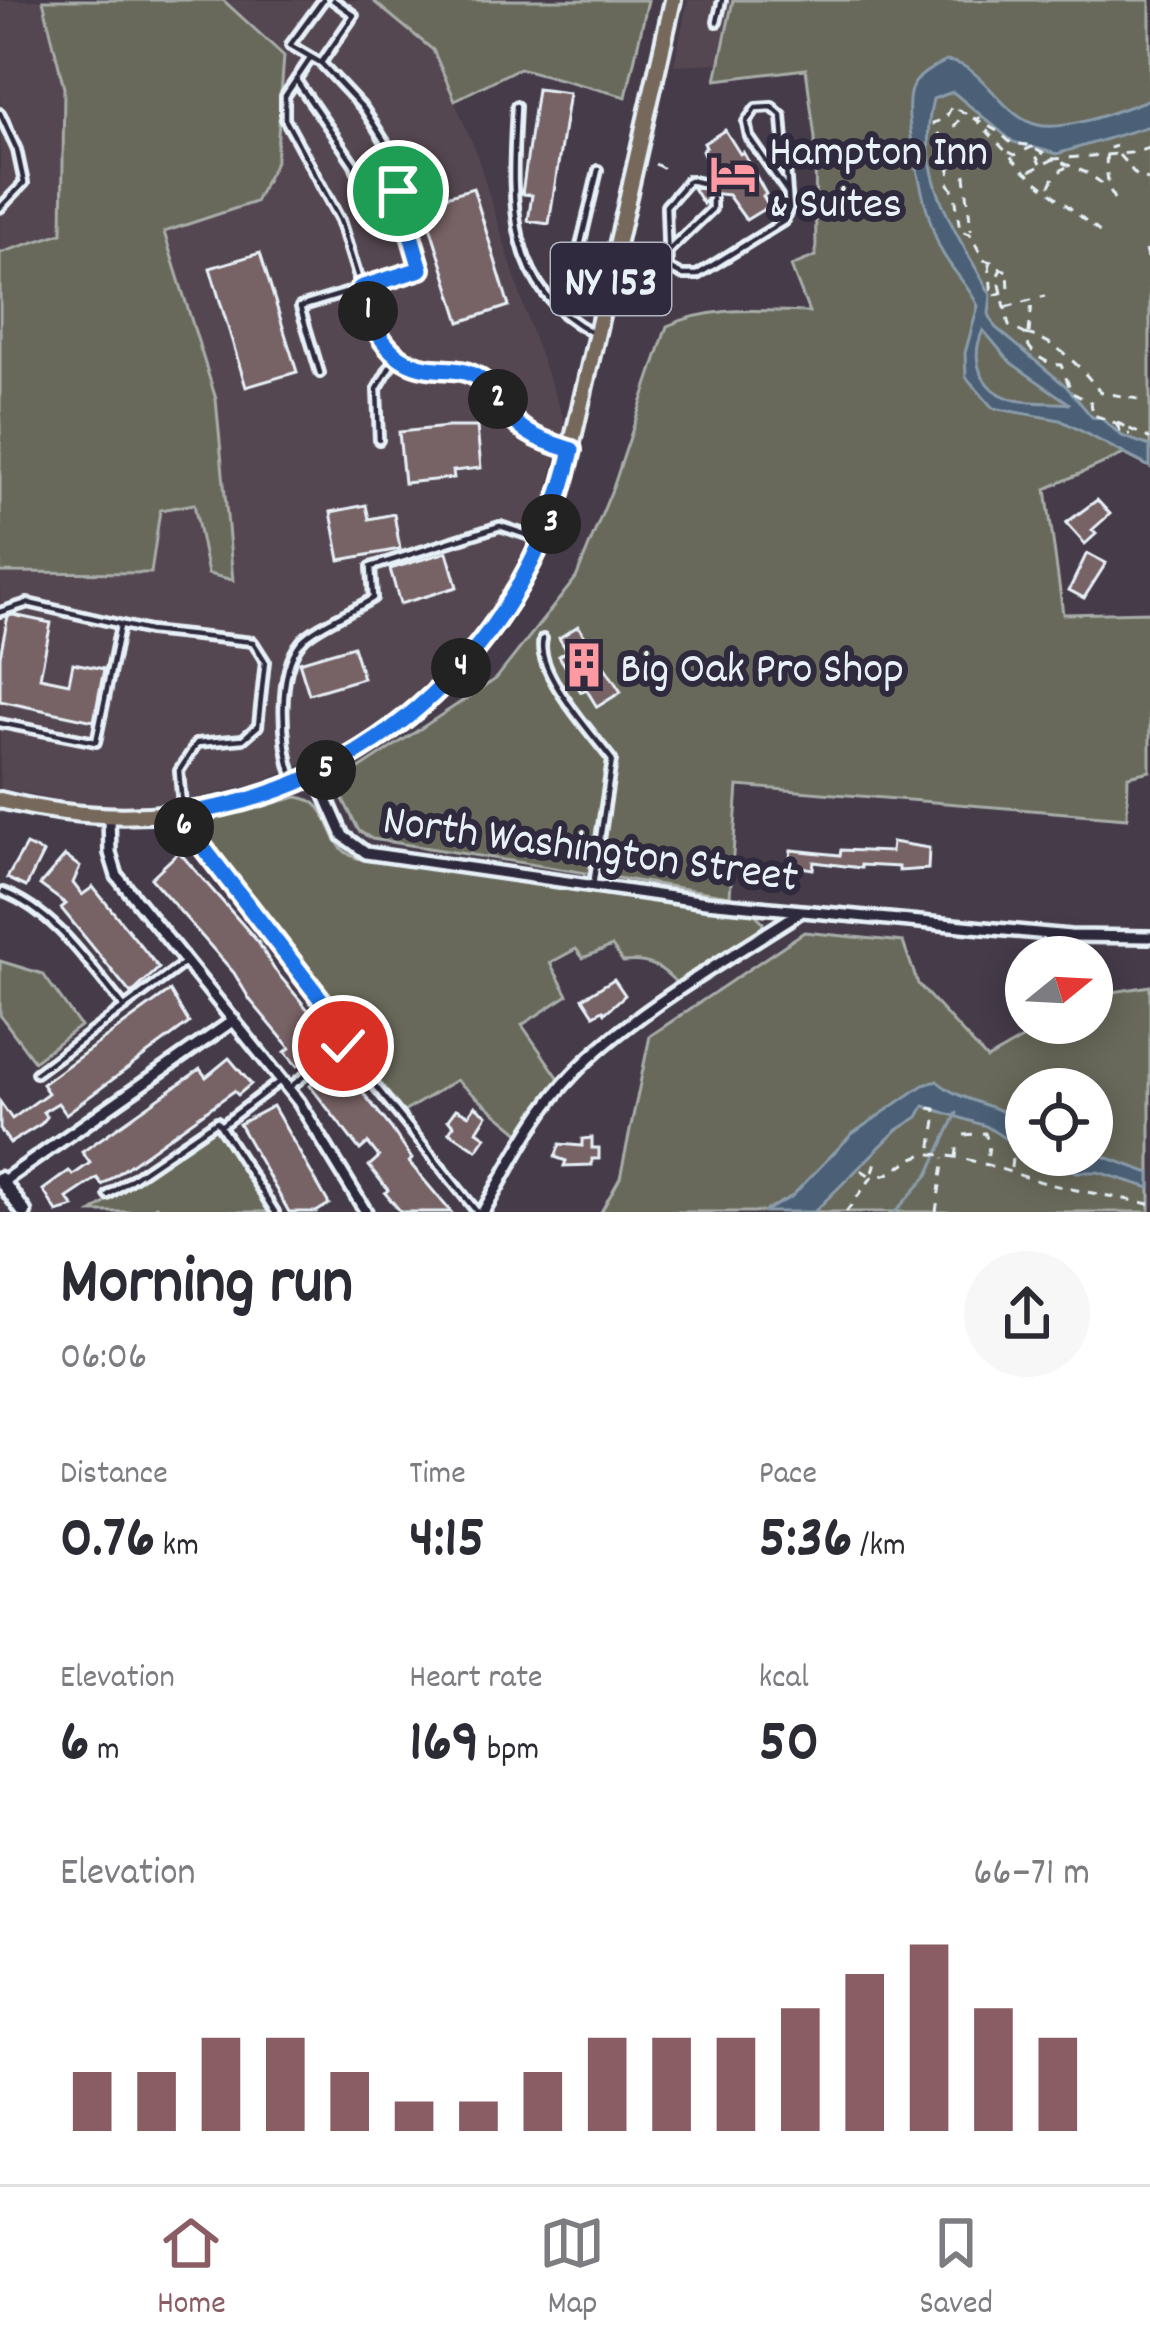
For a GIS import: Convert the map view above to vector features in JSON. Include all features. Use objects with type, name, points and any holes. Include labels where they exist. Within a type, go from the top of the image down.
[{"type":"main road","name":"NY 153","points":[[0,800],[109,818],[180,814],[242,802],[295,784],[391,731],[444,686],[495,627],[544,541],[572,450],[673,0]]},
{"type":"main road","points":[[1,1180],[23,1212]]},
{"type":"street","name":"North Washington Street","points":[[316,775],[344,836],[366,853],[800,912],[1070,937],[1150,938]]},
{"type":"street","points":[[109,818],[110,853],[117,876],[285,1084],[367,1212]]},
{"type":"street","points":[[480,1212],[544,1108],[577,1070],[620,1033],[800,912]]},
{"type":"street","points":[[1,1180],[234,1020]]},
{"type":"lane","points":[[320,373],[300,307],[421,269],[387,145],[364,109],[321,63],[290,45],[322,0]]},
{"type":"lane","points":[[321,63],[354,15],[333,0]]},
{"type":"lane","points":[[717,22],[722,0]]},
{"type":"lane","points":[[310,59],[285,97],[285,118],[335,208],[374,329],[396,356],[423,368],[466,370],[486,383],[530,435],[572,450]]},
{"type":"lane","points":[[296,80],[354,164],[368,201]]},
{"type":"lane","points":[[516,106],[512,214],[526,260],[564,314],[598,336]]},
{"type":"lane","points":[[668,268],[682,275],[706,270],[784,221],[789,208],[788,193],[782,116],[772,107],[756,108],[746,122],[748,137],[788,193]]},
{"type":"lane","points":[[0,113],[17,150],[24,183],[0,208]]},
{"type":"lane","points":[[564,314],[598,170]]},
{"type":"lane","points":[[608,290],[648,289],[668,268],[666,206],[689,180],[702,183]]},
{"type":"lane","points":[[667,253],[712,209],[712,199]]},
{"type":"lane","points":[[379,440],[377,389],[396,356]]},
{"type":"lane","points":[[295,784],[286,759],[282,721],[291,662],[302,640],[373,598],[371,567],[500,526],[544,541]]},
{"type":"lane","points":[[0,612],[28,604],[120,625],[253,642],[265,661],[258,726],[243,739],[197,743],[179,771],[180,814],[330,1011],[343,1046],[480,1212]]},
{"type":"lane","points":[[0,723],[96,742],[120,625]]},
{"type":"lane","points":[[543,639],[539,652],[550,675],[611,760],[593,886]]},
{"type":"lane","points":[[3,892],[27,901],[47,917],[125,1007]]},
{"type":"lane","points":[[36,1073],[187,961]]},
{"type":"lane","points":[[108,1195],[212,1123],[222,1124],[343,1046]]},
{"type":"lane","points":[[222,1124],[274,1212]]},
{"type":"path","points":[[988,262],[992,296],[1002,295],[1009,290],[1008,271],[978,252],[970,234],[964,175],[933,123],[945,119],[952,106],[1010,142],[1089,174],[1114,199]]},
{"type":"path","points":[[948,145],[966,112]]},
{"type":"path","points":[[978,118],[1027,172],[1102,234]]},
{"type":"path","points":[[945,119],[956,125]]},
{"type":"path","points":[[997,141],[1002,135]]},
{"type":"path","points":[[1006,150],[1010,142]]},
{"type":"path","points":[[1108,188],[1107,149],[1116,144],[1137,176],[1148,180]]},
{"type":"path","points":[[1006,150],[1015,155],[1032,148]]},
{"type":"path","points":[[1032,148],[1041,166]]},
{"type":"path","points":[[1027,172],[1054,160],[1150,148]]},
{"type":"path","points":[[952,156],[947,175],[960,231],[970,234]]},
{"type":"path","points":[[655,164],[670,172]]},
{"type":"path","points":[[1048,189],[1068,166]]},
{"type":"path","points":[[955,194],[968,194]]},
{"type":"path","points":[[957,207],[969,205]]},
{"type":"path","points":[[958,216],[968,219]]},
{"type":"path","points":[[959,224],[968,219]]},
{"type":"path","points":[[1146,250],[1150,266]]},
{"type":"path","points":[[1001,268],[1010,326],[1053,342],[1100,392]]},
{"type":"path","points":[[1004,307],[1045,296]]},
{"type":"path","points":[[1031,300],[1030,349],[1051,364],[1061,364]]},
{"type":"path","points":[[1005,333],[1010,326]]},
{"type":"path","points":[[1064,356],[1061,364],[1072,393],[1091,402]]},
{"type":"path","points":[[1066,376],[1072,362]]},
{"type":"path","points":[[1143,400],[1100,392],[1093,394],[1091,402],[1093,415],[1149,438]]},
{"type":"path","points":[[929,1108],[937,1114],[930,1154]]},
{"type":"path","points":[[964,1136],[985,1133],[989,1145],[986,1164]]},
{"type":"path","points":[[955,1159],[958,1142]]},
{"type":"path","points":[[861,1170],[881,1178],[916,1155],[930,1154],[1005,1169]]},
{"type":"path","points":[[936,1212],[944,1156]]},
{"type":"path","points":[[846,1212],[872,1177],[877,1157]]},
{"type":"path","points":[[1027,1176],[1150,1204]]},
{"type":"shaded area","points":[[0,0],[43,0],[64,88],[62,233],[0,253]]},
{"type":"shaded area","points":[[223,0],[372,0],[433,50],[475,149],[565,422],[547,492],[509,582],[461,651],[360,739],[258,784],[183,801],[78,803],[0,788],[0,572],[150,573],[160,509],[195,504],[208,574],[216,399],[163,231],[255,202],[284,56]]},
{"type":"shaded area","points":[[688,0],[733,0],[718,63],[674,65]]},
{"type":"green space","points":[[43,0],[223,0],[284,56],[276,161],[255,202],[164,232],[216,399],[233,580],[208,574],[194,504],[160,510],[151,573],[0,572],[0,253],[62,233],[64,88]]},
{"type":"green space","points":[[372,0],[648,0],[626,97],[519,68],[455,100],[433,50]]},
{"type":"green space","points":[[733,0],[1150,0],[1150,467],[1124,454],[1046,489],[1063,614],[1150,612],[1150,771],[1128,776],[1127,818],[738,786],[730,896],[372,839],[359,831],[339,791],[350,775],[496,679],[576,578],[615,482],[667,326],[719,312],[809,312],[791,266],[816,256],[815,138],[806,69],[716,80]]},
{"type":"green space","points":[[297,797],[312,801],[338,844],[363,860],[755,914],[763,922],[762,929],[678,985],[654,966],[623,962],[612,946],[583,958],[576,949],[550,963],[568,995],[522,1025],[560,1080],[522,1135],[456,1080],[402,1113],[352,1050],[331,1003],[197,834],[194,824]]},
{"type":"green space","points":[[804,932],[903,942],[918,984],[987,1059],[1013,1044],[1113,1044],[1113,992],[1150,986],[1150,1212],[802,1212],[791,1197],[763,1212],[601,1212],[620,1178],[650,1036]]},
{"type":"green space","points":[[0,961],[43,974],[80,1026],[34,1061],[0,1015]]},
{"type":"green space","points":[[214,1126],[270,1212],[161,1212],[156,1206],[147,1212],[92,1212]]},
{"type":"water","points":[[946,61],[971,71],[1013,112],[1038,125],[1079,122],[1150,99],[1150,126],[1057,154],[1013,142],[953,92],[933,99],[929,153],[952,225],[991,295],[989,314],[995,327],[1066,386],[1092,417],[1150,446],[1150,467],[1060,420],[993,408],[966,377],[965,353],[978,306],[936,239],[910,123],[911,90],[926,72]],"holes":[[[983,330],[1011,363],[1070,404],[1019,401],[992,388],[978,362]]]},
{"type":"water","points":[[937,1081],[1005,1113],[1005,1138],[986,1126],[924,1106],[918,1117],[896,1131],[814,1212],[763,1212],[791,1197],[852,1134],[923,1085]]},
{"type":"water","points":[[1113,1160],[1150,1173],[1150,1188],[1111,1176]]},
{"type":"building","points":[[537,89],[569,93],[549,224],[528,221],[532,195],[522,194]]},
{"type":"building","name":"Hampton Inn & Suites","points":[[725,130],[743,152],[769,206],[746,220],[728,195],[710,193],[703,204],[693,188],[705,189],[713,177],[702,150],[704,143]]},
{"type":"building","points":[[473,188],[509,306],[460,322],[423,203]]},
{"type":"building","points":[[260,253],[297,372],[246,387],[210,268]]},
{"type":"building","points":[[477,427],[481,468],[453,471],[454,478],[404,483],[399,432]]},
{"type":"building","points":[[1097,500],[1110,514],[1085,544],[1066,523]]},
{"type":"building","points":[[366,505],[369,519],[394,514],[400,549],[340,560],[331,512]]},
{"type":"building","points":[[447,552],[457,587],[400,604],[390,569]]},
{"type":"building","points":[[1087,553],[1106,563],[1084,598],[1069,590]]},
{"type":"building","points":[[8,616],[51,623],[40,677],[69,683],[73,663],[104,669],[94,721],[0,701],[0,656]]},
{"type":"building","name":"Big Oak Pro Shop","points":[[578,626],[621,692],[597,707],[586,689],[581,692],[559,656],[567,651],[559,638]]},
{"type":"building","points":[[353,646],[363,678],[309,694],[299,662]]},
{"type":"building","points":[[892,842],[929,848],[928,869],[899,871],[899,867],[814,862],[813,869],[789,865],[791,850],[840,855],[841,850],[891,852]]},
{"type":"building","points":[[26,845],[43,853],[26,887],[7,878]]},
{"type":"building","points":[[179,852],[258,942],[314,1017],[309,1021],[329,1044],[310,1060],[297,1066],[285,1052],[290,1048],[234,973],[151,878]]},
{"type":"building","points":[[65,856],[80,867],[73,883],[82,895],[93,887],[159,968],[131,994],[61,908],[66,904],[40,885]]},
{"type":"building","points":[[614,979],[625,995],[605,1013],[594,1015],[583,998]]},
{"type":"building","points":[[170,991],[189,1023],[66,1114],[58,1103],[43,1112],[47,1117],[41,1124],[10,1143],[0,1129],[0,1102],[12,1119],[48,1093],[42,1084]]},
{"type":"building","points":[[229,1058],[251,1084],[238,1095],[234,1091],[102,1185],[97,1178],[67,1198],[74,1207],[57,1212],[43,1190],[90,1163],[82,1152],[200,1069],[206,1077]]},
{"type":"building","points":[[337,1060],[391,1128],[412,1159],[409,1162],[451,1212],[401,1212],[385,1193],[388,1190],[369,1166],[379,1157],[368,1143],[360,1150],[310,1086]]},
{"type":"building","points":[[273,1106],[329,1204],[316,1212],[289,1212],[239,1124]]},
{"type":"building","points":[[475,1106],[487,1115],[477,1131],[486,1137],[477,1150],[449,1132],[454,1125],[448,1120],[456,1109],[469,1115]]},
{"type":"building","points":[[592,1138],[599,1159],[592,1159],[592,1165],[564,1166],[566,1161],[555,1157],[560,1144],[582,1146],[582,1139]]},
{"type":"waterway","points":[[895,1212],[928,1175],[957,1113]]},
{"type":"place","name":"Hampton Inn & Suites","points":[[733,174]]},
{"type":"place","name":"Big Oak Pro Shop","points":[[584,665]]},
{"type":"route","points":[[343,1046],[330,1011],[177,814],[242,802],[316,775],[391,731],[444,686],[495,627],[536,559],[572,450],[530,435],[486,383],[466,370],[423,368],[396,356],[374,329],[360,288],[421,269],[398,191]]}]
